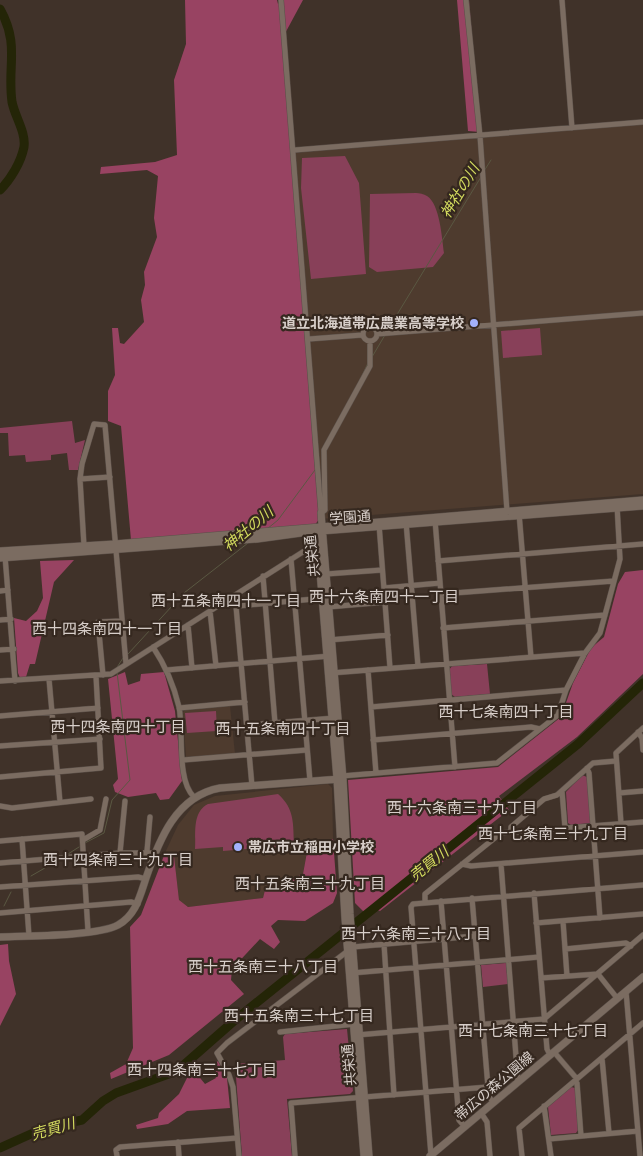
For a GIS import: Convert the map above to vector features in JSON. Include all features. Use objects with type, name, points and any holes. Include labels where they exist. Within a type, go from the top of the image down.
[{"type":"street","points":[[281,0],[295,150],[321,513]]},
{"type":"street","points":[[466,0],[480,136],[506,511]]},
{"type":"street","points":[[562,0],[572,128]]},
{"type":"street","points":[[295,150],[643,122]]},
{"type":"street","points":[[321,513],[325,510],[324,450],[370,366],[370,341],[377,334],[643,313]]},
{"type":"street","points":[[362,335],[365,328],[369,326],[374,328],[377,334]]},
{"type":"street","points":[[309,338],[362,335]]},
{"type":"street","points":[[362,335],[364,339],[370,341]]},
{"type":"street","points":[[84,546],[80,479],[82,464],[94,424],[105,425],[126,664]]},
{"type":"street","points":[[80,479],[110,477]]},
{"type":"street","name":"学園通","points":[[2,554],[116,547],[321,530],[617,505],[643,500]]},
{"type":"street","points":[[0,937],[88,931],[118,925],[129,917],[138,904],[155,853],[173,820],[194,797],[210,790],[497,763],[558,715],[566,690],[584,653],[600,633],[620,559],[617,505]]},
{"type":"street","name":"学園通","points":[[617,505],[643,506]]},
{"type":"street","name":"学園通","points":[[435,520],[506,511],[519,513]]},
{"type":"street","name":"共栄通","points":[[321,513],[321,547],[329,640]]},
{"type":"street","points":[[519,513],[531,657]]},
{"type":"street","points":[[435,520],[455,766]]},
{"type":"street","points":[[406,522],[418,666]]},
{"type":"street","points":[[379,524],[390,668]]},
{"type":"street","points":[[438,561],[643,544]]},
{"type":"street","name":"学園通","points":[[2,554],[84,546],[116,547]]},
{"type":"street","points":[[0,681],[111,674],[309,548],[321,547]]},
{"type":"street","name":"共栄通","points":[[321,547],[326,574],[325,598],[328,607],[331,673],[341,778],[347,916],[362,1097],[369,1156]]},
{"type":"street","points":[[2,554],[11,619],[15,681]]},
{"type":"street","points":[[291,559],[310,782]]},
{"type":"street","points":[[326,574],[382,570]]},
{"type":"street","points":[[263,576],[275,723]]},
{"type":"street","points":[[441,594],[614,581]]},
{"type":"street","points":[[384,588],[440,583]]},
{"type":"street","points":[[0,591],[8,590]]},
{"type":"street","points":[[235,595],[238,606],[252,786]]},
{"type":"street","points":[[238,606],[325,598]]},
{"type":"street","points":[[328,607],[386,602]]},
{"type":"street","points":[[210,611],[216,666]]},
{"type":"street","points":[[444,628],[605,615]]},
{"type":"street","points":[[0,620],[11,619]]},
{"type":"street","points":[[103,675],[98,622],[121,621]]},
{"type":"street","points":[[188,625],[192,668]]},
{"type":"street","points":[[329,640],[388,635]]},
{"type":"street","points":[[153,647],[166,670],[179,708],[186,787],[194,797]]},
{"type":"street","points":[[0,650],[14,649]]},
{"type":"street","points":[[331,673],[584,653]]},
{"type":"street","points":[[166,670],[330,656]]},
{"type":"street","points":[[368,670],[376,773]]},
{"type":"street","points":[[0,777],[101,768],[96,676]]},
{"type":"street","points":[[49,679],[60,802]]},
{"type":"street","points":[[371,707],[566,690]]},
{"type":"street","points":[[179,708],[245,702]]},
{"type":"street","points":[[0,716],[98,708]]},
{"type":"street","points":[[247,725],[335,718]]},
{"type":"street","points":[[373,740],[531,727],[540,728]]},
{"type":"street","points":[[621,824],[616,753],[643,728]]},
{"type":"street","points":[[638,732],[642,738],[643,750]]},
{"type":"street","points":[[0,746],[100,738]]},
{"type":"street","points":[[183,760],[307,750]]},
{"type":"street","points":[[511,832],[511,827],[544,799],[557,795],[593,763],[616,761]]},
{"type":"street","points":[[587,768],[599,888],[600,918]]},
{"type":"street","points":[[562,791],[565,828]]},
{"type":"street","points":[[619,793],[643,791]]},
{"type":"street","points":[[0,806],[12,808],[91,799]]},
{"type":"street","points":[[83,840],[100,830],[106,799]]},
{"type":"street","points":[[120,853],[124,801]]},
{"type":"street","points":[[147,851],[150,816]]},
{"type":"street","points":[[425,902],[426,894],[501,833],[643,822]]},
{"type":"street","points":[[0,840],[82,834],[88,931]]},
{"type":"street","points":[[22,839],[29,936]]},
{"type":"street","points":[[0,863],[147,851],[155,853]]},
{"type":"street","points":[[462,864],[471,866],[643,852]]},
{"type":"street","points":[[500,864],[518,1082]]},
{"type":"street","points":[[0,887],[138,877],[146,879]]},
{"type":"street","points":[[431,1155],[411,907],[413,904],[643,885]]},
{"type":"street","points":[[534,894],[546,1050],[576,1080],[581,1136]]},
{"type":"street","points":[[472,898],[489,1097],[494,1103]]},
{"type":"street","points":[[441,901],[456,1089],[460,1120],[465,1127]]},
{"type":"street","points":[[0,913],[86,904],[131,902],[138,904]]},
{"type":"street","points":[[536,923],[643,914]]},
{"type":"street","points":[[563,921],[567,976]]},
{"type":"street","points":[[357,1035],[544,1019],[643,935]]},
{"type":"street","points":[[238,1156],[232,1080],[217,1053],[227,1043],[350,946],[475,936]]},
{"type":"street","points":[[565,949],[626,943],[630,946]]},
{"type":"street","points":[[384,944],[394,1095]]},
{"type":"street","points":[[352,973],[539,957]]},
{"type":"street","points":[[541,978],[598,974]]},
{"type":"street","points":[[598,974],[618,998]]},
{"type":"street","name":"帯広の森公園線","points":[[431,1155],[643,977]]},
{"type":"street","points":[[626,992],[640,1156]]},
{"type":"street","points":[[522,1156],[519,1128],[643,1023]]},
{"type":"street","points":[[280,1032],[356,1024]]},
{"type":"street","points":[[602,1058],[609,1133]]},
{"type":"street","points":[[295,1156],[291,1103],[488,1087]]},
{"type":"street","name":"共栄通","points":[[362,1097],[364,1156]]},
{"type":"street","points":[[544,1106],[550,1156]]},
{"type":"street","points":[[481,1113],[487,1122],[490,1156]]},
{"type":"street","points":[[549,1139],[638,1132]]},
{"type":"street","points":[[117,1156],[116,1150],[120,1146],[237,1138]]},
{"type":"street","points":[[178,1142],[179,1156]]},
{"type":"shaded area","points":[[185,0],[277,0],[278,4],[281,0],[303,0],[282,39],[319,519],[315,525],[131,540],[121,426],[108,421],[108,391],[115,375],[112,328],[118,328],[120,343],[124,344],[144,322],[141,300],[145,285],[144,272],[157,237],[154,218],[158,176],[147,170],[100,174],[101,167],[155,162],[177,155],[174,80],[186,44]]},
{"type":"shaded area","points":[[457,0],[469,0],[480,132],[468,131]]},
{"type":"shaded area","name":"道立北海道帯広農業高等学校","points":[[643,124],[643,494],[319,519],[292,153]]},
{"type":"shaded area","points":[[345,156],[359,183],[366,274],[311,279],[301,188],[302,158]]},
{"type":"shaded area","points":[[416,193],[427,196],[435,206],[440,222],[444,253],[433,267],[377,272],[369,267],[370,194]]},
{"type":"shaded area","points":[[540,328],[542,355],[503,358],[501,331]]},
{"type":"shaded area","points":[[72,421],[75,443],[85,440],[78,470],[69,470],[67,453],[51,455],[51,460],[26,462],[25,455],[9,456],[8,433],[0,433],[0,428]]},
{"type":"shaded area","points":[[74,560],[54,582],[35,664],[30,664],[26,677],[20,678],[14,618],[26,621],[37,611],[43,598],[40,561]]},
{"type":"shaded area","points":[[643,570],[643,674],[577,737],[499,796],[509,810],[380,911],[370,907],[364,912],[355,903],[348,780],[498,767],[561,717],[573,683],[591,648],[604,637],[618,584],[625,572]]},
{"type":"shaded area","points":[[487,664],[490,694],[455,697],[451,694],[449,670],[452,666]]},
{"type":"shaded area","points":[[125,672],[128,685],[140,681],[141,674],[164,672],[175,711],[182,781],[169,799],[160,800],[156,793],[128,797],[115,792],[113,785],[118,779],[108,679]]},
{"type":"shaded area","points":[[230,706],[235,754],[186,757],[183,712],[186,709]]},
{"type":"shaded area","points":[[216,711],[217,731],[187,733],[185,713]]},
{"type":"shaded area","points":[[582,775],[587,777],[591,823],[571,825],[568,823],[566,792]]},
{"type":"shaded area","name":"帯広市立稲田小学校","points":[[328,784],[332,788],[333,839],[309,841],[303,874],[265,890],[263,898],[188,907],[179,901],[174,856],[165,853],[178,825],[194,805],[215,796]]},
{"type":"shaded area","points":[[278,794],[288,805],[292,817],[294,845],[223,851],[223,847],[195,849],[197,818],[199,812],[208,804]]},
{"type":"shaded area","points":[[333,839],[337,893],[333,903],[305,921],[278,920],[271,926],[280,942],[274,949],[260,939],[232,969],[231,980],[244,994],[169,1055],[111,1079],[110,1073],[126,1064],[133,1048],[130,927],[141,915],[165,853],[174,856],[179,900],[188,907],[263,898],[265,890],[303,874],[309,841]]},
{"type":"shaded area","points":[[8,944],[9,961],[16,994],[0,1026],[0,945]]},
{"type":"shaded area","points":[[506,963],[508,984],[483,987],[481,965]]},
{"type":"shaded area","points":[[347,1029],[353,1091],[350,1094],[287,1099],[292,1156],[242,1156],[235,1064],[285,1060],[283,1037],[285,1034]]},
{"type":"shaded area","points":[[218,1061],[227,1078],[230,1108],[187,1111],[168,1124],[137,1129],[136,1125],[158,1118],[159,1113],[179,1094],[188,1076],[196,1073],[205,1084],[216,1078],[210,1068]]},
{"type":"shaded area","points":[[571,1087],[575,1088],[578,1130],[576,1133],[551,1135],[548,1107]]},
{"type":"waterway","points":[[0,9],[10,34],[12,102],[24,141],[23,153],[18,164],[12,176],[0,190]]},
{"type":"waterway","name":"神社の川","points":[[484,171],[491,160]]},
{"type":"waterway","name":"神社の川","points":[[387,331],[481,177]]},
{"type":"waterway","name":"神社の川","points":[[372,357],[385,335]]},
{"type":"waterway","name":"神社の川","points":[[359,382],[368,363]]},
{"type":"waterway","name":"神社の川","points":[[267,529],[278,520],[315,470]]},
{"type":"waterway","name":"神社の川","points":[[128,654],[184,593],[248,543]]},
{"type":"waterway","name":"神社の川","points":[[116,669],[123,658]]},
{"type":"waterway","name":"神社の川","points":[[85,843],[104,833],[112,800],[130,780],[117,672]]},
{"type":"waterway","name":"売買川","points":[[0,1148],[42,1129],[82,1120],[103,1101],[116,1093],[177,1071],[235,1020],[578,744],[643,683]]},
{"type":"waterway","name":"神社の川","points":[[68,854],[79,847]]},
{"type":"waterway","name":"神社の川","points":[[31,876],[57,861]]},
{"type":"waterway","name":"神社の川","points":[[4,906],[11,892]]},
{"type":"place","name":"道立北海道帯広農業高等学校","points":[[474,323]]},
{"type":"place","name":"帯広市立稲田小学校","points":[[238,847]]},
{"type":"district","name":"西十六条南四十一丁目","points":[[384,597]]},
{"type":"district","name":"西十五条南四十一丁目","points":[[226,601]]},
{"type":"district","name":"西十四条南四十一丁目","points":[[107,629]]},
{"type":"district","name":"西十七条南四十丁目","points":[[506,712]]},
{"type":"district","name":"西十四条南四十丁目","points":[[118,727]]},
{"type":"district","name":"西十五条南四十丁目","points":[[283,729]]},
{"type":"district","name":"西十六条南三十九丁目","points":[[462,808]]},
{"type":"district","name":"西十七条南三十九丁目","points":[[553,834]]},
{"type":"district","name":"西十四条南三十九丁目","points":[[118,860]]},
{"type":"district","name":"西十五条南三十九丁目","points":[[310,884]]},
{"type":"district","name":"西十六条南三十八丁目","points":[[416,934]]},
{"type":"district","name":"西十五条南三十八丁目","points":[[263,967]]},
{"type":"district","name":"西十五条南三十七丁目","points":[[299,1016]]},
{"type":"district","name":"西十七条南三十七丁目","points":[[533,1031]]},
{"type":"district","name":"西十四条南三十七丁目","points":[[202,1070]]}]
